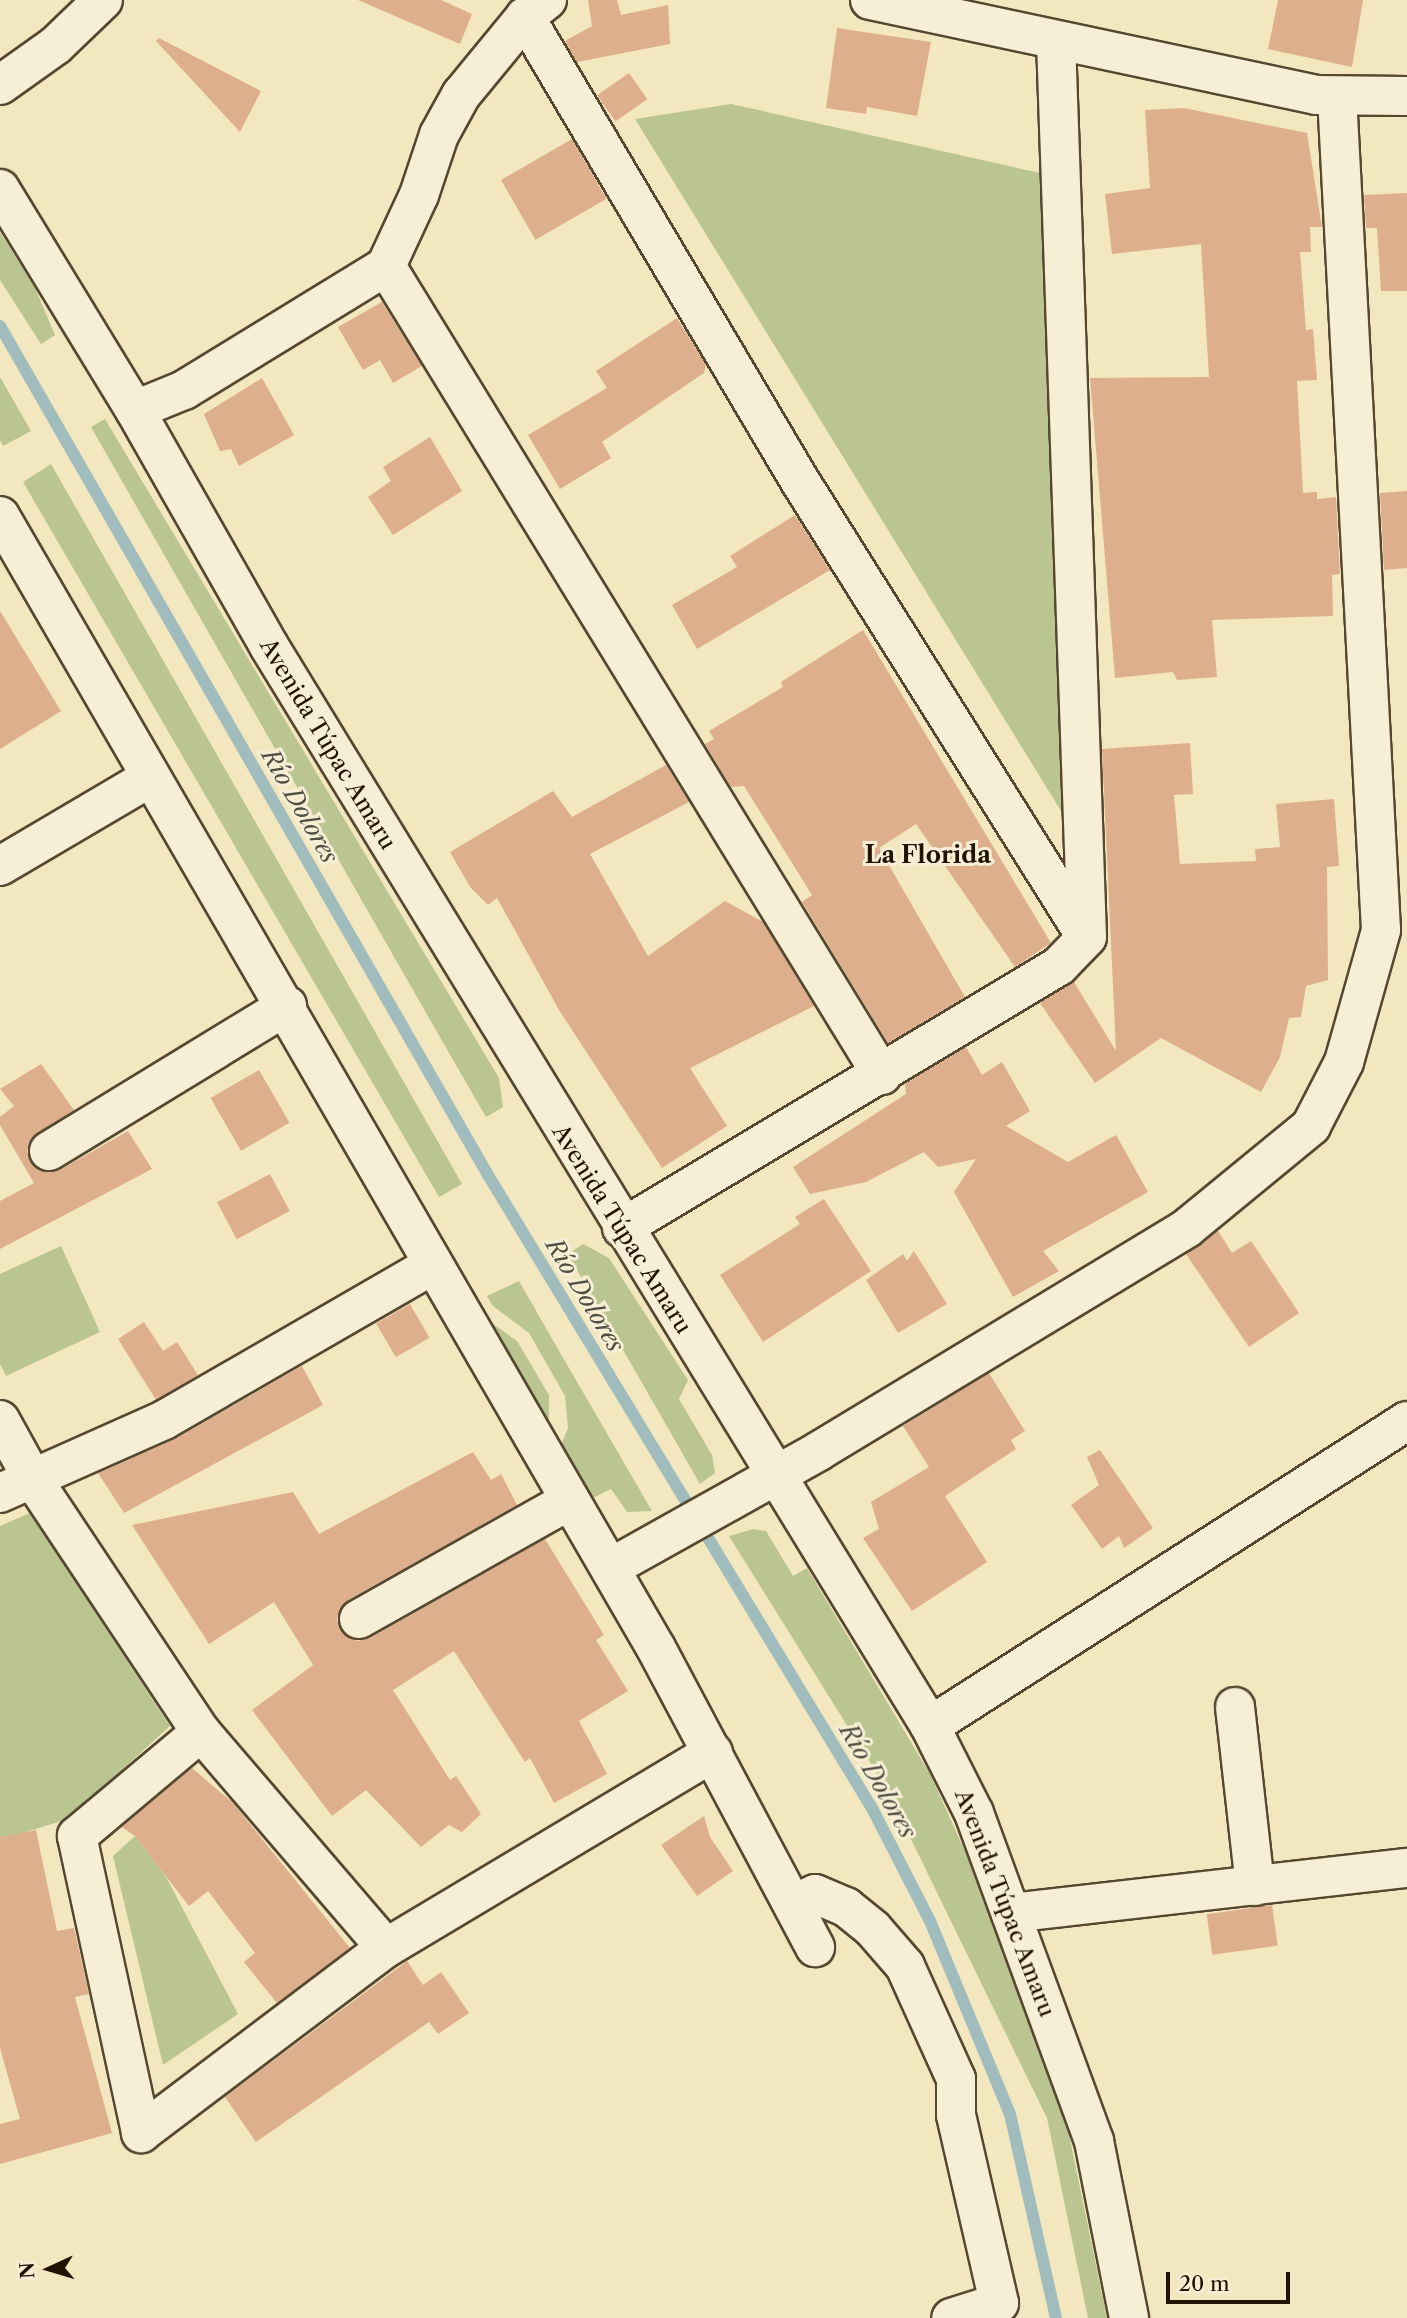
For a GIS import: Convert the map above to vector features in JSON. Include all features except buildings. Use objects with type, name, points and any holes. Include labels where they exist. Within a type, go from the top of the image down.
[{"type":"street","points":[[0,85],[56,45],[103,0]]},
{"type":"street","points":[[870,0],[1056,41],[1336,97],[1407,96]]},
{"type":"street","points":[[135,410],[184,390],[386,266],[419,195],[439,135],[461,95],[536,8],[800,481],[1087,937]]},
{"type":"street","points":[[622,1228],[882,1075],[1059,966],[1087,937],[1056,41]]},
{"type":"street","points":[[624,1560],[762,1482],[1187,1228],[1311,1126],[1344,1062],[1381,930],[1336,97]]},
{"type":"street","name":"Avenida Túpac Amaru","points":[[0,189],[135,410],[269,646],[622,1228],[762,1482],[930,1726],[974,1813],[1094,2141],[1129,2318]]},
{"type":"street","points":[[386,266],[882,1075]]},
{"type":"street","points":[[2,526],[287,1006],[568,1501],[624,1560],[713,1752],[796,1903],[815,1947]]},
{"type":"street","points":[[0,866],[150,777]]},
{"type":"street","points":[[49,1150],[287,1006]]},
{"type":"street","points":[[16,1485],[164,1420],[433,1265]]},
{"type":"street","points":[[0,1420],[16,1485],[201,1732],[386,1948]]},
{"type":"street","points":[[930,1726],[1407,1421]]},
{"type":"street","points":[[359,1619],[568,1501]]},
{"type":"street","points":[[1235,1707],[1255,1886]]},
{"type":"street","points":[[201,1732],[77,1836],[141,2133],[386,1948],[713,1752]]},
{"type":"street","points":[[1012,1913],[1407,1868]]},
{"type":"street","points":[[796,1903],[815,1894],[846,1907],[873,1929],[905,1966],[956,2079],[956,2115],[999,2303],[951,2318]]},
{"type":"green space","points":[[731,104],[1049,175],[1074,832],[635,119]]},
{"type":"green space","points":[[0,232],[35,288],[55,335],[41,344],[0,280]]},
{"type":"green space","points":[[0,377],[31,431],[3,446],[0,440]]},
{"type":"green space","points":[[105,419],[499,1078],[503,1107],[486,1117],[91,427]]},
{"type":"green space","points":[[51,464],[462,1184],[439,1197],[23,482]]},
{"type":"green space","points":[[583,1244],[609,1258],[688,1380],[679,1399],[712,1455],[715,1473],[700,1484],[568,1254]]},
{"type":"green space","points":[[61,1246],[100,1332],[6,1376],[0,1364],[0,1274]]},
{"type":"green space","points":[[519,1281],[652,1511],[627,1512],[611,1489],[589,1500],[561,1445],[568,1428],[565,1396],[529,1333],[493,1306],[487,1296]]},
{"type":"green space","points":[[482,1316],[517,1341],[549,1395],[549,1425]]},
{"type":"green space","points":[[30,1513],[170,1726],[68,1819],[0,1840],[0,1526]]},
{"type":"green space","points":[[753,1529],[766,1531],[793,1576],[807,1568],[930,1774],[993,1913],[1065,2115],[1107,2318],[1088,2318],[1047,2118],[886,1788],[729,1536]]},
{"type":"green space","points":[[135,1836],[165,1875],[238,2014],[163,2065],[113,1856]]},
{"type":"waterway","name":"Río Dolores","points":[[0,326],[488,1175],[873,1810],[930,1921],[1010,2114],[1056,2318]]},
{"type":"district","name":"La Florida","points":[[928,855]]}]
